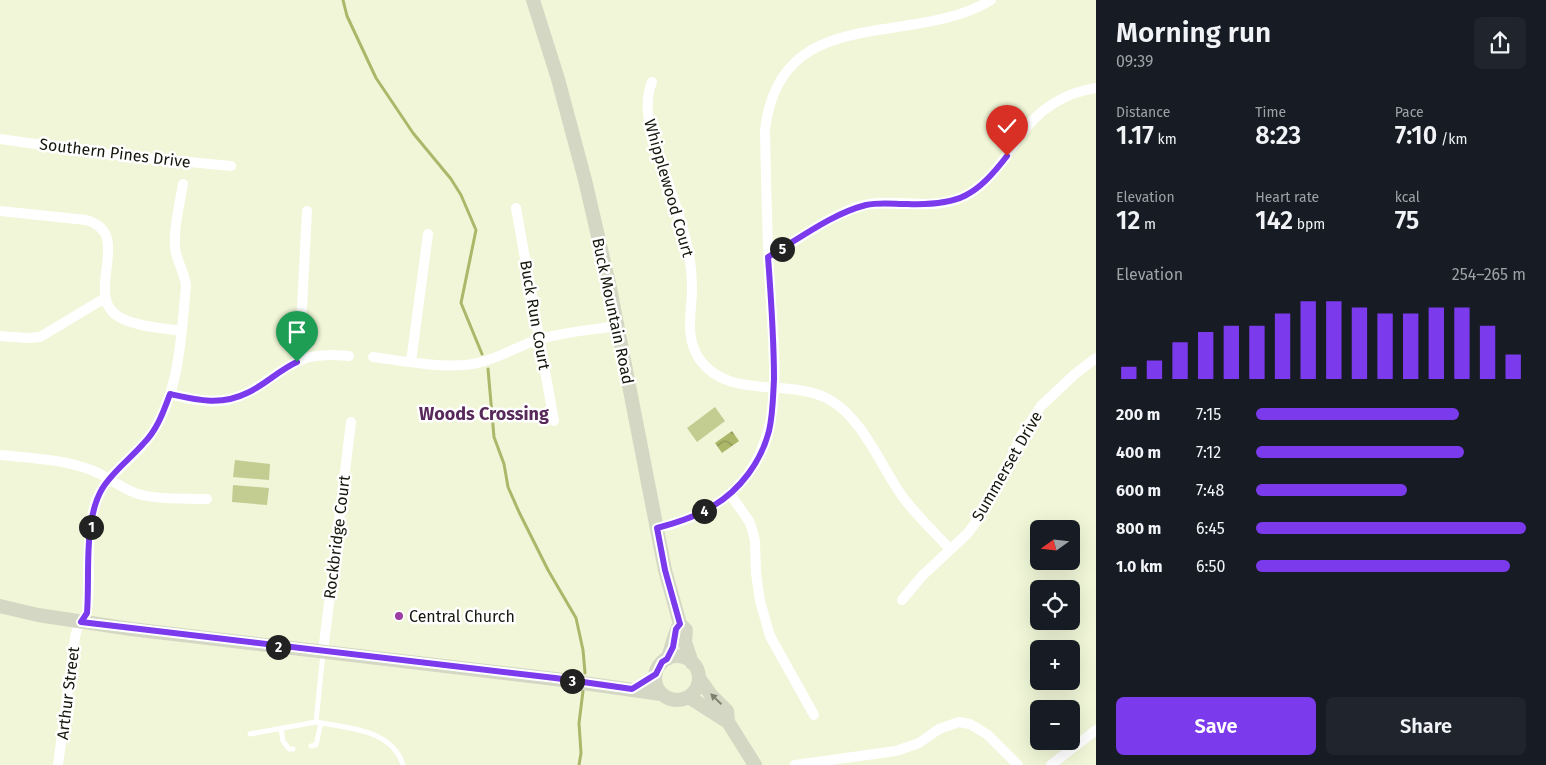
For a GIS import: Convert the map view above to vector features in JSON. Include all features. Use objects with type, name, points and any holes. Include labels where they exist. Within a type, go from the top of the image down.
[{"type":"main road","name":"Buck Mountain Road","points":[[533,0],[558,79],[585,180],[617,326],[667,580],[680,624],[686,630],[685,642],[692,663]]},
{"type":"main road","points":[[0,606],[81,622],[555,678],[661,694],[674,700],[682,700],[689,697],[698,685],[699,678]]},
{"type":"main road","points":[[667,659],[673,647],[676,629],[680,624]]},
{"type":"main road","points":[[661,694],[655,681],[662,662],[667,659],[681,657],[692,663],[699,678],[711,695],[727,711],[728,722]]},
{"type":"main road","points":[[632,689],[656,674]]},
{"type":"main road","points":[[689,697],[728,722],[755,765]]},
{"type":"street","points":[[657,528],[698,514],[714,506],[730,494],[743,480],[763,448],[768,433],[773,413],[774,349],[768,257],[766,122],[772,96],[779,82],[790,67],[813,47],[840,35],[947,17],[968,12],[991,0]]},
{"type":"street","name":"Whipplewood Court","points":[[652,82],[647,102],[648,114],[662,166],[682,226],[692,274],[689,326],[694,350],[708,369],[718,377],[730,382],[742,385],[807,390],[832,401],[843,410],[867,439],[904,498],[950,549]]},
{"type":"street","points":[[768,257],[830,220],[867,204],[933,205],[960,198],[972,192],[996,170],[1025,129],[1044,110],[1069,94],[1096,88]]},
{"type":"street","name":"Southern Pines Drive","points":[[0,139],[106,154],[230,166]]},
{"type":"street","name":"Arthur Street","points":[[58,765],[76,638],[81,622],[87,613],[90,535],[99,495],[110,478],[145,443],[155,429],[170,394],[178,367],[186,284],[176,257],[175,242],[182,184]]},
{"type":"street","name":"Buck Run Court","points":[[516,208],[554,421]]},
{"type":"street","points":[[0,211],[86,220],[99,225],[105,232],[108,247],[105,298],[110,308],[122,318],[140,324],[182,331]]},
{"type":"street","points":[[297,362],[307,211]]},
{"type":"street","points":[[411,362],[428,234]]},
{"type":"street","points":[[0,336],[40,337],[105,298]]},
{"type":"street","points":[[373,357],[411,362],[466,365],[493,359],[518,347],[539,340],[617,326]]},
{"type":"street","points":[[170,394],[204,401],[233,399],[248,393],[297,362],[321,355],[348,356]]},
{"type":"street","name":"Summerset Drive","points":[[902,600],[922,576],[968,533],[1006,470],[1021,436],[1042,406],[1075,374],[1096,358]]},
{"type":"street","name":"Rockbridge Court","points":[[324,652],[351,422]]},
{"type":"street","points":[[0,455],[74,464],[110,478],[126,489],[144,496],[207,499]]},
{"type":"street","points":[[730,494],[749,521],[752,529],[755,541],[756,573],[760,601],[770,636],[814,715]]},
{"type":"street","points":[[795,765],[902,749],[919,743],[949,724],[959,722],[970,724],[988,734],[1018,765]]},
{"type":"street","points":[[1051,765],[1096,730]]},
{"type":"lane","points":[[311,746],[316,745],[324,652]]},
{"type":"lane","points":[[250,734],[319,722],[366,731],[388,742],[403,765]]},
{"type":"lane","points":[[281,728],[283,741],[289,749],[293,749]]},
{"type":"shaded area","points":[[715,407],[725,421],[697,442],[687,428]]},
{"type":"shaded area","points":[[235,460],[270,464],[269,480],[233,477]]},
{"type":"shaded area","points":[[233,485],[269,488],[267,505],[232,502]]},
{"type":"water","points":[[732,431],[739,441],[722,453],[715,443]]},
{"type":"waterway","points":[[343,0],[347,16],[376,78],[413,133],[451,179],[461,195],[476,230],[461,303],[482,354]]},
{"type":"waterway","points":[[488,369],[494,437],[504,464],[508,487],[548,570],[576,618],[583,650],[585,673]]},
{"type":"waterway","points":[[579,765],[581,753],[579,723],[583,691]]},
{"type":"place","name":"Central Church","points":[[399,616]]},
{"type":"district","name":"Woods Crossing","points":[[484,414]]},
{"type":"route","points":[[297,362],[248,393],[233,399],[204,401],[170,394],[155,429],[145,443],[110,478],[96,501],[90,535],[87,613],[81,622],[555,678],[632,689],[656,674],[658,668],[667,659],[673,647],[676,629],[680,624],[665,570],[657,528],[698,514],[714,506],[730,494],[752,468],[763,448],[768,433],[773,413],[774,349],[768,257],[830,220],[867,204],[933,205],[960,198],[982,184],[1007,156]]}]
